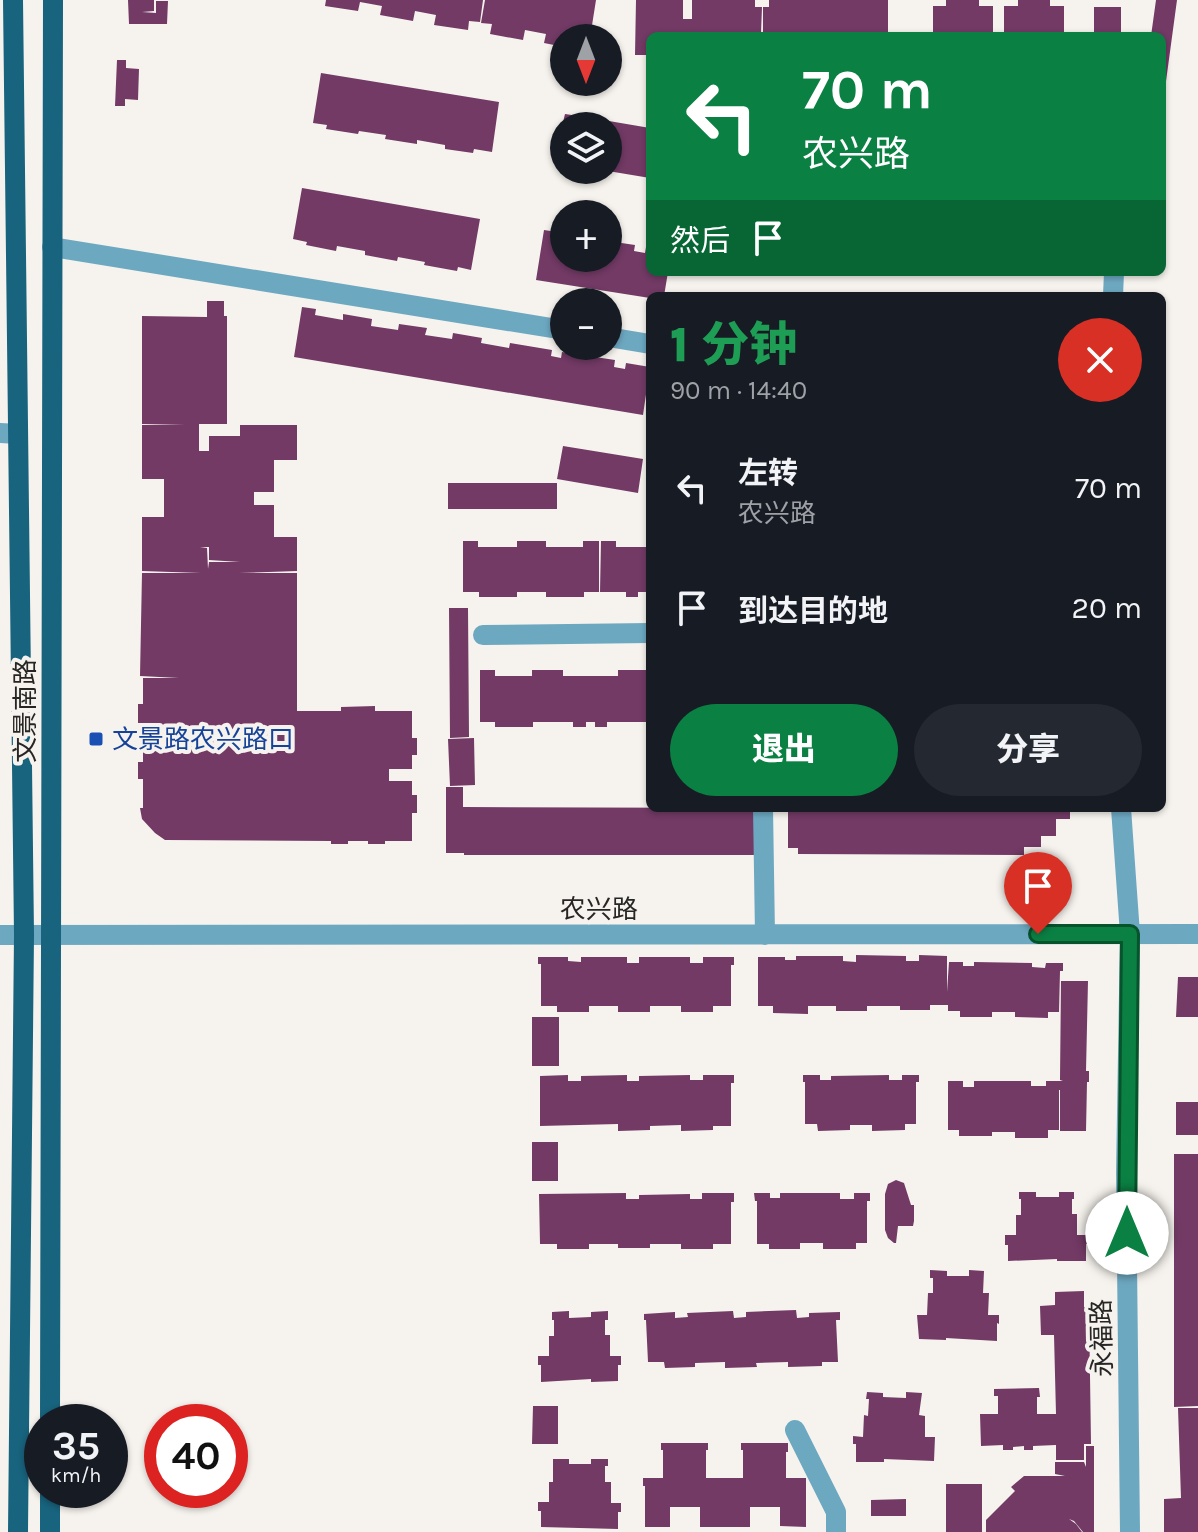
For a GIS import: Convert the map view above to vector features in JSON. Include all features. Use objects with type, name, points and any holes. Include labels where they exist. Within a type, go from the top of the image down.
[{"type":"main road","name":"文景南路","points":[[13,0],[9,434],[24,935],[18,1532]]},
{"type":"main road","name":"文景南路","points":[[50,1404],[53,0]]},
{"type":"main road","points":[[50,1508],[50,1532]]},
{"type":"street","points":[[52,247],[550,328]]},
{"type":"street","points":[[622,339],[646,343]]},
{"type":"street","points":[[483,635],[646,633]]},
{"type":"street","points":[[763,812],[765,935]]},
{"type":"street","name":"永福路","points":[[1121,812],[1130,934],[1126,1173],[1130,1532]]},
{"type":"street","name":"农兴路","points":[[0,935],[1198,934]]},
{"type":"street","points":[[795,1430],[836,1512],[836,1532]]},
{"type":"building","points":[[128,0],[154,0],[154,11],[142,12],[156,13],[156,1],[168,1],[167,24],[129,24]]},
{"type":"building","points":[[326,0],[483,0],[480,22],[469,21],[468,30],[434,25],[436,15],[415,11],[413,21],[380,15],[382,6],[360,2],[358,11],[325,6]]},
{"type":"building","points":[[485,0],[596,0],[592,24],[550,24],[550,44],[544,43],[546,34],[525,30],[523,40],[490,34],[492,24],[481,23]]},
{"type":"building","points":[[636,0],[683,0],[683,19],[692,19],[692,0],[755,0],[755,7],[762,7],[761,32],[646,32],[646,55],[635,55]]},
{"type":"building","points":[[769,0],[888,0],[888,32],[763,32],[763,7],[769,7]]},
{"type":"building","points":[[946,0],[979,0],[979,6],[993,6],[993,32],[933,32],[933,6],[946,6]]},
{"type":"building","points":[[1018,0],[1050,0],[1050,6],[1064,6],[1064,32],[1004,32],[1004,6],[1018,6]]},
{"type":"building","points":[[1156,0],[1177,0],[1166,81],[1166,32],[1152,32]]},
{"type":"building","points":[[1094,7],[1121,7],[1121,32],[1094,32]]},
{"type":"building","points":[[117,60],[126,60],[126,68],[139,69],[138,100],[125,99],[125,106],[115,106]]},
{"type":"building","points":[[321,73],[499,102],[492,152],[445,149],[445,145],[385,139],[386,135],[326,129],[327,125],[313,123]]},
{"type":"building","points":[[622,123],[646,127],[646,177],[622,173]]},
{"type":"building","points":[[302,188],[480,219],[471,270],[458,267],[457,271],[398,257],[397,261],[337,246],[336,251],[293,239]]},
{"type":"building","points":[[544,230],[550,231],[550,272],[622,272],[622,243],[635,245],[634,251],[645,253],[646,247],[646,276],[667,276],[665,292],[646,292],[646,297],[622,294],[622,288],[587,288],[536,280]]},
{"type":"building","points":[[207,301],[224,301],[224,316],[227,316],[227,424],[199,424],[199,451],[209,451],[209,436],[240,436],[240,425],[297,425],[297,460],[274,460],[274,492],[254,492],[254,505],[274,505],[274,537],[297,537],[297,571],[239,573],[297,573],[297,711],[341,711],[341,707],[375,706],[375,711],[412,711],[412,738],[417,738],[417,755],[412,755],[412,769],[389,769],[389,781],[412,781],[412,795],[417,795],[417,813],[412,813],[412,841],[331,844],[331,841],[165,840],[142,819],[143,779],[138,779],[138,762],[143,762],[143,748],[166,748],[166,737],[143,737],[143,723],[138,723],[138,704],[143,704],[143,678],[179,678],[140,676],[142,573],[201,573],[142,571],[142,517],[164,517],[164,479],[142,479],[142,425],[185,424],[142,424],[142,316],[207,317]],"holes":[[[200,547],[209,547],[209,560],[240,562],[209,562],[208,569],[207,548]]]},
{"type":"building","points":[[302,307],[316,309],[315,315],[343,320],[343,314],[372,319],[371,326],[398,330],[399,324],[427,328],[425,335],[452,339],[453,333],[482,338],[481,343],[509,348],[510,343],[550,350],[550,360],[615,360],[614,367],[625,369],[626,363],[646,366],[643,415],[294,357]]},
{"type":"building","points":[[563,446],[643,459],[638,493],[557,479]]},
{"type":"building","points":[[448,483],[557,483],[557,509],[448,509]]},
{"type":"building","points":[[463,541],[478,541],[478,547],[517,547],[517,541],[546,541],[546,547],[583,547],[583,541],[599,541],[599,592],[584,592],[584,597],[546,597],[546,592],[517,592],[517,597],[479,597],[479,592],[463,592]]},
{"type":"building","points":[[601,541],[616,541],[616,547],[646,547],[646,592],[638,592],[638,597],[626,597],[626,592],[600,592]]},
{"type":"building","points":[[449,608],[468,608],[469,737],[450,738]]},
{"type":"building","points":[[480,670],[495,670],[495,676],[532,676],[532,670],[563,670],[563,676],[618,676],[618,670],[646,670],[646,722],[607,722],[607,727],[595,727],[595,722],[586,722],[586,727],[573,727],[573,722],[533,722],[533,727],[495,727],[495,722],[480,722]]},
{"type":"building","points":[[474,738],[475,785],[450,786],[448,739]]},
{"type":"building","points":[[446,787],[463,787],[463,807],[646,808],[646,812],[759,812],[759,855],[446,853]]},
{"type":"building","points":[[788,812],[1070,812],[1070,819],[1056,819],[1056,836],[1041,836],[1041,847],[1024,847],[1024,855],[798,854],[798,848],[788,848]]},
{"type":"building","points":[[856,955],[906,956],[906,961],[919,961],[919,955],[947,956],[947,992],[949,962],[963,962],[963,966],[974,966],[974,962],[1032,963],[1032,967],[1045,968],[1046,963],[1063,963],[1059,1012],[1048,1012],[1048,1018],[1015,1017],[1015,1012],[992,1012],[992,1017],[960,1017],[960,1011],[948,1011],[948,1005],[930,1005],[930,1010],[867,1006],[867,1011],[836,1011],[836,1006],[808,1006],[808,1014],[773,1013],[773,1006],[758,1006],[758,957],[796,960],[796,956],[843,956],[843,961],[856,962]]},
{"type":"building","points":[[538,957],[568,957],[568,961],[581,962],[581,957],[627,957],[627,963],[639,963],[639,957],[690,957],[690,963],[703,963],[703,957],[734,957],[734,965],[731,965],[731,1006],[713,1006],[713,1012],[681,1012],[681,1006],[650,1006],[650,1012],[618,1012],[618,1006],[589,1006],[589,1012],[557,1012],[557,1006],[541,1006],[541,964],[538,964]]},
{"type":"building","points":[[1178,977],[1198,977],[1198,1017],[1176,1017]]},
{"type":"building","points":[[1061,981],[1088,981],[1086,1131],[1060,1131],[1060,1090],[1059,1130],[1048,1130],[1048,1138],[1015,1138],[1015,1132],[959,1136],[959,1130],[948,1130],[948,1081],[963,1081],[963,1087],[974,1087],[974,1081],[1031,1081],[1031,1086],[1046,1086],[1046,1081],[1063,1081],[1060,1080]]},
{"type":"building","points":[[532,1017],[559,1017],[559,1066],[532,1066]]},
{"type":"building","points":[[568,1075],[568,1081],[581,1081],[581,1076],[627,1075],[627,1081],[639,1081],[639,1076],[690,1075],[690,1080],[703,1080],[703,1075],[734,1075],[734,1083],[731,1083],[731,1126],[681,1131],[681,1125],[650,1126],[650,1130],[618,1131],[618,1124],[540,1126],[540,1076]]},
{"type":"building","points":[[803,1075],[820,1075],[820,1080],[831,1080],[831,1076],[889,1075],[889,1080],[902,1080],[902,1075],[919,1075],[919,1082],[916,1082],[916,1124],[905,1124],[905,1130],[872,1131],[872,1125],[850,1125],[850,1130],[818,1131],[817,1124],[805,1124]]},
{"type":"building","points":[[1176,1102],[1198,1102],[1198,1135],[1176,1135]]},
{"type":"building","points":[[532,1142],[558,1142],[558,1181],[532,1181]]},
{"type":"building","points":[[1174,1154],[1198,1154],[1198,1406],[1174,1407]]},
{"type":"building","points":[[896,1180],[904,1183],[911,1205],[914,1205],[914,1221],[913,1226],[898,1226],[894,1243],[885,1230],[885,1194],[888,1184]]},
{"type":"building","points":[[1019,1192],[1036,1192],[1036,1197],[1059,1197],[1059,1192],[1074,1192],[1072,1214],[1077,1214],[1077,1235],[1088,1235],[1086,1261],[1008,1261],[1005,1235],[1016,1235],[1016,1215],[1021,1215]]},
{"type":"building","points":[[626,1193],[626,1199],[639,1199],[639,1195],[690,1194],[690,1199],[702,1199],[702,1193],[734,1193],[734,1202],[731,1202],[731,1244],[713,1244],[713,1249],[681,1249],[681,1244],[618,1248],[618,1244],[589,1244],[589,1249],[557,1249],[557,1244],[540,1244],[539,1194]]},
{"type":"building","points":[[754,1193],[770,1193],[770,1198],[780,1198],[780,1193],[840,1193],[840,1199],[854,1199],[854,1193],[870,1193],[870,1201],[867,1201],[867,1243],[856,1243],[856,1249],[823,1249],[823,1243],[800,1243],[800,1249],[769,1249],[769,1244],[757,1244],[757,1201]]},
{"type":"building","points":[[930,1270],[947,1271],[947,1276],[969,1276],[969,1270],[984,1271],[983,1293],[989,1293],[988,1315],[999,1315],[997,1341],[919,1339],[917,1315],[927,1315],[928,1293],[933,1293]]},
{"type":"building","points":[[1084,1291],[1084,1307],[1089,1307],[1091,1444],[1084,1444],[1084,1460],[1056,1460],[1056,1445],[1033,1446],[1033,1450],[1024,1450],[1024,1446],[1003,1450],[1003,1445],[981,1446],[980,1414],[998,1414],[998,1396],[994,1396],[994,1389],[1039,1388],[1037,1414],[1056,1414],[1054,1335],[1041,1335],[1040,1306],[1055,1305],[1055,1292]]},
{"type":"building","points":[[796,1310],[797,1318],[809,1317],[809,1313],[840,1312],[840,1320],[836,1320],[838,1362],[788,1367],[788,1362],[756,1363],[757,1367],[725,1368],[725,1362],[695,1363],[695,1367],[665,1368],[664,1362],[648,1362],[644,1314],[675,1312],[675,1318],[688,1317],[687,1313],[733,1311],[734,1318],[746,1317],[746,1312]]},
{"type":"building","points":[[569,1311],[569,1318],[591,1317],[591,1312],[608,1311],[605,1335],[610,1335],[610,1356],[621,1356],[618,1381],[541,1382],[538,1356],[549,1356],[549,1336],[554,1336],[552,1312]]},
{"type":"building","points":[[867,1392],[883,1393],[883,1397],[906,1398],[906,1392],[922,1393],[919,1415],[925,1416],[925,1437],[935,1437],[934,1461],[884,1459],[884,1462],[856,1462],[853,1436],[863,1437],[864,1415],[868,1416]]},
{"type":"building","points":[[533,1406],[558,1406],[558,1444],[532,1444]]},
{"type":"building","points":[[1178,1408],[1198,1408],[1198,1532],[1164,1532],[1164,1499],[1181,1498]]},
{"type":"building","points":[[661,1443],[708,1443],[706,1478],[743,1478],[741,1443],[788,1443],[786,1478],[806,1478],[806,1527],[780,1526],[780,1507],[750,1507],[750,1527],[700,1527],[700,1507],[670,1507],[670,1527],[645,1527],[643,1478],[663,1478]]},
{"type":"building","points":[[1086,1446],[1094,1446],[1094,1532],[1083,1532],[1069,1519],[1082,1532],[986,1532],[986,1520],[1015,1491],[1011,1487],[1024,1476],[1065,1476],[1055,1474],[1055,1462],[1084,1462],[1086,1467]]},
{"type":"building","points":[[553,1459],[569,1459],[569,1464],[591,1464],[591,1459],[608,1459],[605,1482],[611,1482],[611,1503],[621,1503],[618,1529],[541,1527],[538,1502],[549,1502]]},
{"type":"building","points":[[946,1484],[982,1484],[982,1532],[946,1532]]},
{"type":"building","points":[[906,1499],[906,1516],[871,1516],[871,1500]]},
{"type":"place","name":"文景路农兴路口","points":[[96,739]]},
{"type":"route","points":[[1038,934],[1130,934],[1127,1233]]}]
